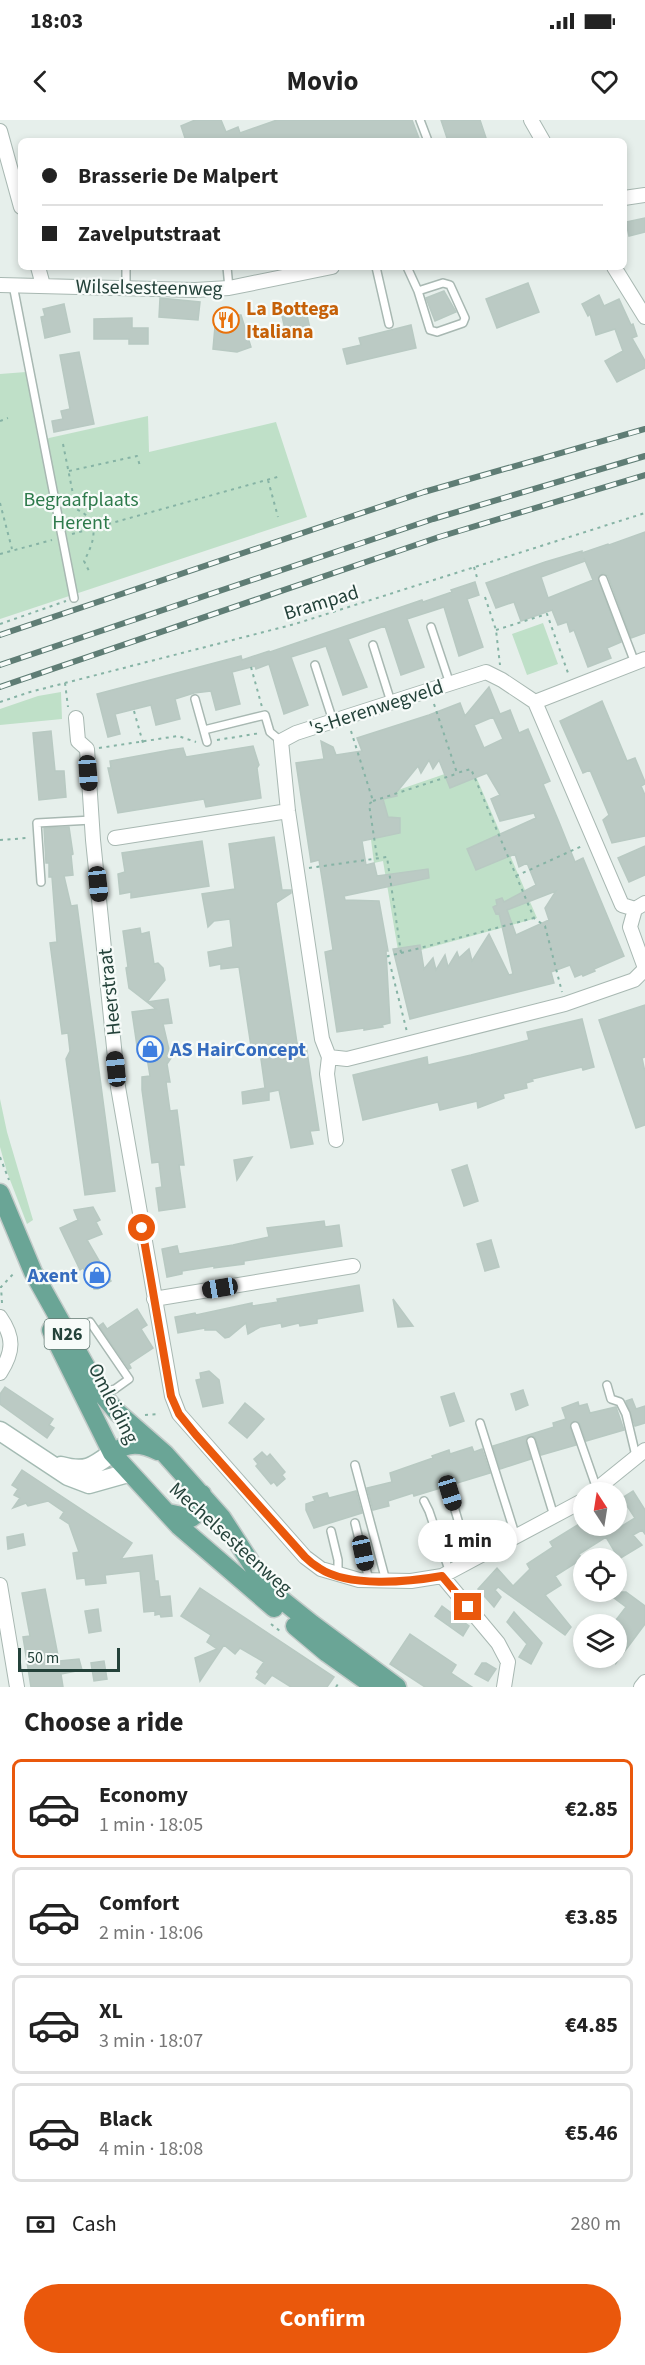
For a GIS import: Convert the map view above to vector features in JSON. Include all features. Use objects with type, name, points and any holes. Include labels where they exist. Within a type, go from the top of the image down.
[{"type":"main road","name":"Omleiding","points":[[5,1188],[33,1272],[61,1335]]},
{"type":"main road","name":"Omleiding","points":[[0,1222],[19,1268],[61,1335],[92,1393],[112,1453],[129,1473]]},
{"type":"main road","name":"Omleiding","points":[[92,1393],[165,1454],[202,1494]]},
{"type":"main road","points":[[112,1453],[134,1444],[145,1445],[165,1454]]},
{"type":"main road","name":"Mechelsesteenweg","points":[[129,1473],[179,1526],[253,1592],[327,1653],[375,1687]]},
{"type":"main road","points":[[168,1513],[190,1518],[199,1512],[202,1494]]},
{"type":"main road","name":"Mechelsesteenweg","points":[[202,1494],[222,1518],[267,1588],[327,1636],[397,1687]]},
{"type":"street","points":[[531,120],[541,138]]},
{"type":"street","points":[[0,131],[18,196]]},
{"type":"street","points":[[627,198],[645,195]]},
{"type":"street","points":[[39,270],[43,285]]},
{"type":"street","name":"Wilselsesteenweg","points":[[7,285],[229,288],[317,270]]},
{"type":"street","points":[[616,270],[645,317]]},
{"type":"street","points":[[329,1057],[347,1059],[566,1004],[634,980],[645,968],[630,927],[640,906],[622,905],[535,702],[640,661]]},
{"type":"street","name":"'s-Herenwegveld","points":[[275,736],[296,733],[486,672],[535,702]]},
{"type":"street","name":"Heerstraat","points":[[72,713],[78,741],[87,749],[118,1087],[175,1408],[196,1435],[305,1557],[321,1569],[338,1576]]},
{"type":"street","points":[[275,736],[322,1039],[329,1057],[327,1074],[336,1140]]},
{"type":"street","points":[[116,838],[288,812]]},
{"type":"street","points":[[154,1299],[353,1266]]},
{"type":"street","points":[[0,1373],[11,1348],[10,1331],[2,1319]]},
{"type":"street","points":[[0,1431],[68,1476],[89,1484],[129,1473]]},
{"type":"street","points":[[48,1462],[75,1470],[87,1469],[112,1453]]},
{"type":"street","points":[[606,1482],[641,1453]]},
{"type":"street","points":[[338,1576],[369,1580],[411,1581],[446,1575],[573,1506]]},
{"type":"street","points":[[446,1575],[498,1643],[508,1662],[504,1687]]},
{"type":"street","points":[[0,1585],[17,1687]]},
{"type":"street","points":[[641,1687],[645,1682]]},
{"type":"lane","points":[[420,120],[427,138]]},
{"type":"lane","points":[[126,270],[126,288]]},
{"type":"lane","points":[[227,270],[229,288]]},
{"type":"lane","points":[[377,270],[389,324]]},
{"type":"lane","points":[[408,270],[418,291],[430,330],[437,332],[463,323],[465,318],[450,285],[443,283],[418,291]]},
{"type":"lane","points":[[7,285],[74,598]]},
{"type":"lane","points":[[603,579],[640,661]]},
{"type":"lane","points":[[431,627],[450,684]]},
{"type":"lane","points":[[373,645],[391,702]]},
{"type":"lane","points":[[315,665],[340,719]]},
{"type":"lane","points":[[195,699],[207,742]]},
{"type":"lane","points":[[204,730],[265,715],[275,736]]},
{"type":"lane","points":[[41,882],[37,823],[92,820]]},
{"type":"lane","points":[[61,1335],[90,1322],[129,1379],[115,1389],[92,1393]]},
{"type":"lane","points":[[607,1385],[611,1399],[620,1402],[641,1453]]},
{"type":"lane","points":[[480,1423],[516,1536]]},
{"type":"lane","points":[[575,1426],[592,1482]]},
{"type":"lane","points":[[531,1441],[555,1516]]},
{"type":"lane","points":[[355,1465],[386,1581]]},
{"type":"lane","points":[[450,1493],[470,1561]]},
{"type":"lane","points":[[424,1501],[429,1511],[446,1575]]},
{"type":"lane","points":[[355,1523],[369,1580]]},
{"type":"lane","points":[[331,1531],[338,1560],[338,1576]]},
{"type":"path","points":[[0,421],[8,418]]},
{"type":"path","points":[[63,444],[76,508],[89,517],[93,528],[93,546],[84,561],[88,571]]},
{"type":"path","points":[[69,471],[137,456],[140,466]]},
{"type":"path","points":[[0,554],[281,476]]},
{"type":"path","points":[[268,480],[278,517]]},
{"type":"path","points":[[0,503],[13,551]]},
{"type":"path","name":"Brampad","points":[[0,702],[30,692],[295,624],[645,513]]},
{"type":"path","points":[[474,567],[478,581]]},
{"type":"path","points":[[485,597],[496,630],[502,680]]},
{"type":"path","points":[[0,624],[74,598]]},
{"type":"path","points":[[496,630],[547,615],[574,687]]},
{"type":"path","points":[[251,667],[265,715]]},
{"type":"path","points":[[65,684],[72,713]]},
{"type":"path","points":[[430,690],[457,773]]},
{"type":"path","points":[[134,711],[142,743]]},
{"type":"path","points":[[340,719],[373,801]]},
{"type":"path","points":[[87,749],[142,743],[178,736],[194,743],[275,736]]},
{"type":"path","points":[[377,858],[369,804],[471,770],[534,918],[545,926],[566,1004]]},
{"type":"path","points":[[0,840],[38,837]]},
{"type":"path","points":[[516,876],[594,841]]},
{"type":"path","points":[[297,870],[387,857],[401,953]]},
{"type":"path","points":[[409,1043],[388,956],[534,918]]},
{"type":"path","points":[[0,1156],[5,1188]]},
{"type":"path","points":[[2,1319],[1,1287],[19,1268]]},
{"type":"path","points":[[143,1416],[160,1414]]},
{"type":"green space","name":"Begraafplaats Herent","points":[[26,372],[39,444],[49,438],[148,416],[149,452],[276,422],[307,517],[0,619],[0,374]]},
{"type":"green space","points":[[543,623],[558,664],[527,675],[512,634]]},
{"type":"green space","points":[[61,692],[62,719],[0,725],[0,709],[38,696]]},
{"type":"green space","points":[[471,765],[537,918],[399,956],[383,861],[374,863],[366,801]]},
{"type":"green space","points":[[0,1099],[7,1132],[33,1220],[27,1224],[0,1147]]},
{"type":"building","points":[[195,120],[221,120],[226,132],[238,127],[240,133],[277,120],[412,120],[419,138],[185,138],[181,126]]},
{"type":"building","points":[[441,120],[480,120],[486,138],[447,138]]},
{"type":"building","points":[[645,218],[645,232],[629,236],[627,222]]},
{"type":"building","points":[[528,283],[539,312],[497,328],[486,299]]},
{"type":"building","points":[[444,291],[456,312],[435,321],[426,298]]},
{"type":"building","points":[[599,295],[604,306],[619,299],[631,325],[633,324],[637,336],[632,338],[645,361],[645,368],[617,382],[605,361],[623,351],[615,329],[596,335],[590,314],[588,316],[582,304]]},
{"type":"building","points":[[160,298],[200,302],[198,320],[159,317]]},
{"type":"building","points":[[304,302],[311,333],[287,338],[280,307]]},
{"type":"building","points":[[64,304],[70,332],[45,338],[41,317],[45,316],[43,309]]},
{"type":"building","points":[[216,315],[241,315],[251,347],[237,352],[213,349]]},
{"type":"building","points":[[132,318],[132,328],[148,328],[148,344],[129,344],[129,339],[94,339],[94,319]]},
{"type":"building","points":[[411,325],[416,348],[347,364],[343,349],[361,345],[359,338]]},
{"type":"building","points":[[79,352],[94,424],[54,432],[52,421],[63,419],[61,411],[70,409],[60,355]]},
{"type":"building","points":[[645,532],[645,633],[631,638],[608,576],[603,573],[598,578],[621,642],[607,648],[611,658],[588,667],[574,630],[570,632],[567,622],[558,625],[552,610],[521,621],[514,602],[496,608],[486,583],[545,562],[609,545]],"holes":[[[584,558],[593,580],[548,598],[541,577],[585,561]]]},
{"type":"building","points":[[475,582],[479,595],[467,599],[483,647],[459,656],[444,607],[407,619],[424,667],[401,675],[385,626],[348,639],[367,687],[343,695],[326,646],[291,657],[308,705],[284,714],[269,664],[256,669],[255,666],[232,672],[240,704],[216,710],[211,691],[194,693],[175,699],[180,719],[156,725],[151,705],[115,714],[120,734],[108,737],[97,694],[241,656],[242,660],[270,652],[422,600],[423,602]]},
{"type":"building","points":[[489,687],[500,714],[510,710],[519,733],[528,729],[550,781],[543,784],[575,862],[583,858],[624,956],[583,976],[582,974],[575,977],[570,965],[551,972],[554,983],[410,1019],[393,949],[420,945],[424,969],[433,958],[436,970],[445,955],[448,967],[457,952],[459,958],[469,949],[472,961],[489,934],[509,975],[513,974],[499,913],[496,914],[493,907],[497,905],[496,900],[502,898],[504,902],[536,885],[527,863],[519,867],[515,854],[476,870],[467,849],[536,818],[534,813],[500,821],[491,799],[500,795],[487,773],[450,788],[439,760],[433,769],[429,760],[421,773],[418,766],[396,793],[397,796],[383,799],[388,817],[400,818],[400,833],[362,841],[366,865],[374,863],[377,876],[428,869],[429,878],[344,896],[345,900],[379,901],[388,951],[386,951],[390,1023],[382,1025],[383,1027],[337,1032],[325,952],[333,950],[319,860],[311,862],[296,763],[324,759],[321,741],[333,747],[336,755],[362,751],[357,738],[460,703],[465,716]],"holes":[[[493,717],[503,739],[484,748],[474,725]],[[556,891],[545,908],[549,920],[516,935],[507,910]]]},
{"type":"building","points":[[602,701],[627,761],[635,758],[645,782],[641,786],[645,795],[645,836],[612,843],[603,820],[609,815],[590,770],[583,773],[560,721]]},
{"type":"building","points":[[51,731],[55,771],[64,771],[66,797],[39,800],[33,733]]},
{"type":"building","points":[[253,746],[259,765],[257,768],[261,798],[206,807],[204,799],[118,813],[108,768],[111,768],[110,761],[183,748],[186,757]]},
{"type":"building","points":[[69,827],[73,875],[64,876],[71,906],[77,905],[115,1191],[85,1195],[66,1059],[70,1051],[68,1033],[62,1034],[50,943],[57,942],[52,877],[49,877],[49,863],[46,863],[44,828]]},
{"type":"building","points":[[274,837],[282,890],[291,890],[291,893],[276,903],[297,1043],[306,1045],[319,1130],[310,1131],[313,1144],[291,1148],[279,1090],[269,1092],[269,1100],[243,1104],[242,1092],[265,1088],[260,1052],[252,1053],[239,967],[221,969],[221,964],[210,966],[208,952],[233,947],[230,919],[214,921],[208,927],[202,894],[235,889],[229,844]]},
{"type":"building","points":[[202,841],[209,886],[131,898],[131,892],[120,894],[118,874],[125,872],[122,853]]},
{"type":"building","points":[[645,846],[645,875],[629,882],[618,858]]},
{"type":"building","points":[[140,928],[141,934],[149,932],[154,964],[158,963],[163,968],[165,980],[147,1002],[129,988],[126,968],[128,967],[123,931]]},
{"type":"building","points":[[168,999],[172,1023],[163,1024],[171,1058],[167,1064],[170,1082],[166,1082],[170,1111],[177,1110],[184,1165],[179,1165],[185,1207],[159,1211],[156,1188],[162,1187],[159,1162],[152,1163],[142,1090],[142,1077],[150,1076],[146,1052],[138,1053],[132,1012],[156,1009],[147,1002]]},
{"type":"building","points":[[645,1005],[645,1057],[642,1058],[645,1072],[645,1125],[636,1128],[599,1020]]},
{"type":"building","points":[[582,1019],[594,1067],[583,1070],[582,1067],[532,1079],[533,1081],[526,1083],[527,1088],[503,1094],[504,1098],[478,1108],[477,1101],[440,1110],[438,1102],[363,1120],[353,1075],[427,1057],[428,1065],[471,1055],[529,1040],[527,1032]]},
{"type":"building","points":[[252,1157],[237,1180],[234,1160]]},
{"type":"building","points":[[467,1165],[478,1201],[464,1206],[452,1170]]},
{"type":"building","points":[[93,1207],[100,1220],[96,1222],[102,1234],[87,1240],[111,1281],[98,1289],[94,1289],[83,1268],[80,1270],[60,1228],[78,1220],[74,1210]]},
{"type":"building","points":[[324,1221],[325,1227],[339,1225],[342,1246],[244,1261],[244,1264],[182,1271],[182,1274],[167,1277],[162,1249],[177,1246],[179,1254],[233,1245],[269,1237],[267,1228]]},
{"type":"building","points":[[491,1240],[499,1267],[485,1271],[477,1244]]},
{"type":"building","points":[[359,1285],[363,1311],[317,1319],[317,1323],[300,1326],[299,1323],[282,1327],[281,1323],[260,1327],[248,1334],[246,1323],[225,1338],[216,1330],[205,1330],[205,1328],[178,1333],[175,1317],[252,1303],[252,1306],[278,1302],[277,1299]]},
{"type":"building","points":[[393,1299],[413,1326],[398,1327]]},
{"type":"building","points":[[137,1309],[147,1325],[141,1329],[153,1348],[129,1364],[131,1368],[129,1369],[99,1326],[103,1323],[107,1329]]},
{"type":"building","points":[[209,1371],[219,1380],[223,1403],[203,1407],[196,1380],[201,1379],[200,1373]]},
{"type":"building","points":[[5,1387],[53,1419],[49,1425],[54,1428],[47,1438],[0,1404],[0,1394]]},
{"type":"building","points":[[523,1390],[528,1405],[516,1410],[511,1394]]},
{"type":"building","points":[[454,1393],[464,1421],[450,1426],[441,1397]]},
{"type":"building","points":[[632,1399],[636,1409],[645,1406],[645,1423],[635,1426],[626,1401]]},
{"type":"building","points":[[578,1402],[579,1406],[587,1404],[590,1413],[616,1407],[624,1430],[586,1441],[580,1424],[574,1421],[570,1427],[576,1445],[541,1455],[535,1437],[529,1436],[526,1442],[531,1459],[500,1469],[493,1446],[554,1427],[553,1423],[566,1419],[562,1408]]},
{"type":"building","points":[[245,1403],[264,1419],[247,1438],[229,1423]]},
{"type":"building","points":[[472,1447],[474,1452],[482,1449],[490,1473],[414,1496],[413,1493],[388,1501],[389,1506],[373,1510],[367,1488],[392,1482],[390,1473],[449,1450],[450,1454]]},
{"type":"building","points":[[262,1452],[267,1457],[270,1454],[285,1472],[282,1475],[285,1479],[277,1486],[274,1482],[271,1484],[256,1466],[258,1464],[254,1459]]},
{"type":"building","points":[[22,1470],[132,1543],[121,1559],[152,1555],[155,1581],[158,1581],[160,1597],[170,1596],[172,1616],[161,1617],[160,1614],[155,1615],[155,1611],[144,1612],[140,1571],[105,1575],[106,1583],[86,1585],[85,1578],[77,1579],[73,1553],[79,1552],[69,1524],[60,1518],[64,1512],[48,1501],[28,1506],[26,1503],[13,1508],[20,1498],[14,1495],[18,1489],[12,1485]]},
{"type":"building","points":[[356,1491],[362,1513],[314,1528],[306,1510],[306,1504],[315,1501],[313,1497],[327,1493],[329,1498]]},
{"type":"building","points":[[633,1491],[645,1510],[645,1534],[642,1530],[633,1535],[642,1545],[627,1554],[627,1548],[612,1548],[606,1537],[589,1548],[573,1548],[573,1565],[555,1576],[561,1585],[545,1595],[571,1627],[565,1635],[498,1587],[495,1590],[501,1597],[494,1607],[478,1589],[497,1568],[513,1586],[530,1569],[527,1564],[553,1547],[550,1542],[573,1528],[573,1536],[627,1536],[627,1523],[635,1518],[627,1506],[627,1495]]},
{"type":"building","points":[[23,1534],[25,1545],[8,1549],[7,1537]]},
{"type":"building","points":[[200,1588],[334,1677],[327,1687],[291,1687],[272,1675],[265,1684],[256,1678],[264,1662],[240,1648],[235,1654],[224,1645],[200,1681],[195,1658],[217,1649],[207,1642],[211,1635],[181,1616]]},
{"type":"building","points":[[45,1589],[59,1661],[79,1659],[82,1670],[61,1674],[63,1687],[31,1687],[23,1637],[30,1636],[22,1593]]},
{"type":"building","points":[[627,1593],[645,1606],[645,1624],[627,1648],[627,1614],[621,1614],[626,1607],[619,1602],[627,1602]]},
{"type":"building","points":[[442,1606],[469,1626],[463,1636],[435,1616]]},
{"type":"building","points":[[98,1609],[101,1631],[89,1633],[85,1611]]},
{"type":"building","points":[[514,1612],[542,1643],[531,1664],[519,1657],[527,1644],[507,1622]]},
{"type":"building","points":[[410,1634],[456,1665],[451,1673],[472,1687],[425,1687],[390,1664]]},
{"type":"building","points":[[104,1661],[107,1679],[94,1681],[91,1663]]},
{"type":"building","points":[[482,1663],[496,1669],[488,1681],[475,1674]]},
{"type":"railway","points":[[0,635],[424,492],[645,429]]},
{"type":"railway","points":[[0,665],[433,519],[645,456]]},
{"type":"railway","points":[[0,687],[439,537],[645,475]]},
{"type":"place","name":"La Bottega Italiana","points":[[226,320]]},
{"type":"place","name":"AS HairConcept","points":[[150,1049]]},
{"type":"place","name":"Axent","points":[[97,1275]]},
{"type":"route","points":[[142,1228],[171,1396],[175,1408],[196,1435],[305,1557],[321,1569],[338,1576],[359,1580],[411,1581],[442,1576],[468,1607]]}]
